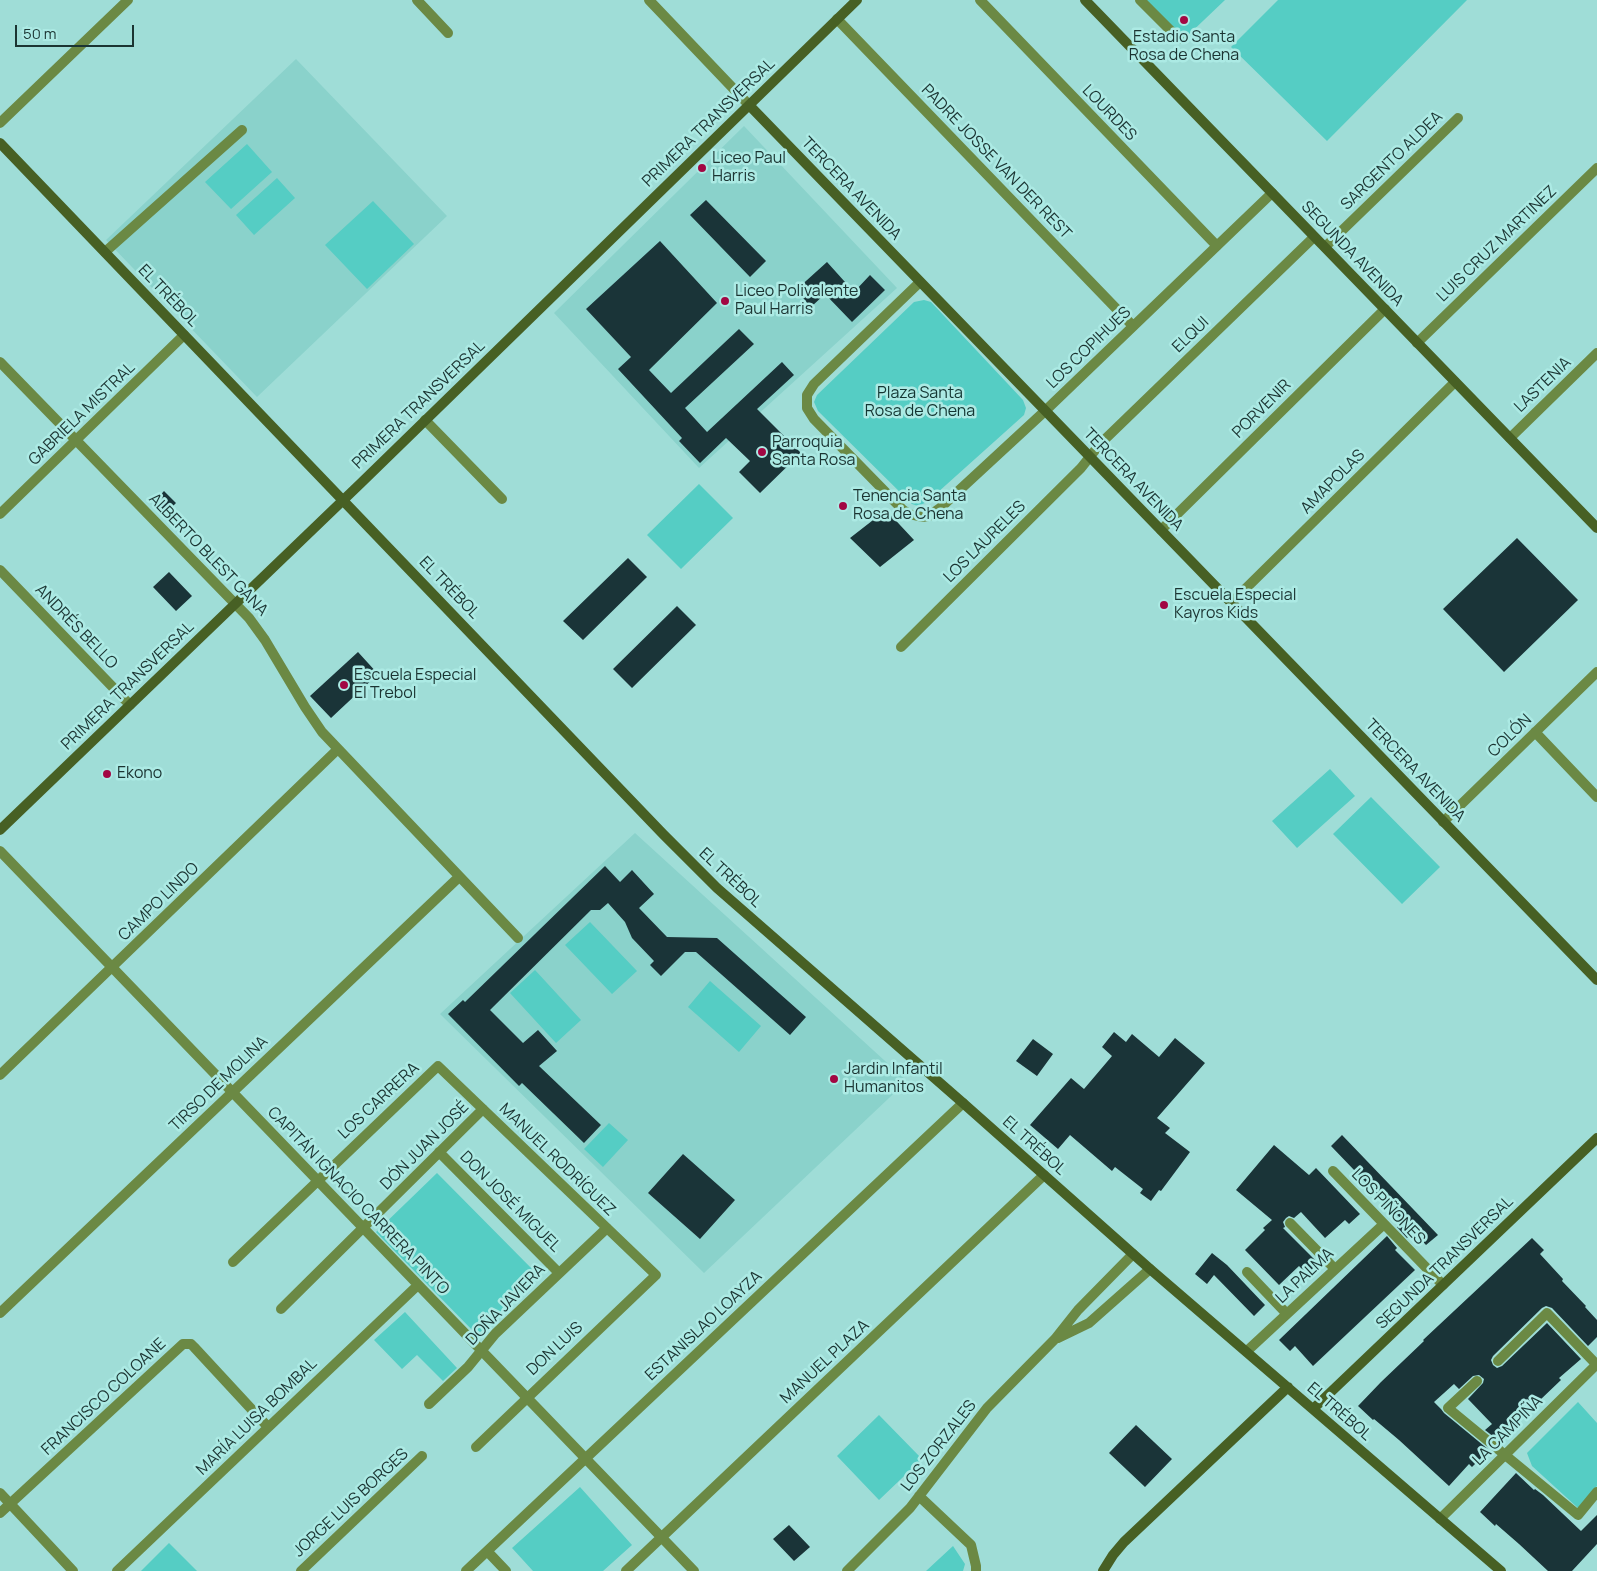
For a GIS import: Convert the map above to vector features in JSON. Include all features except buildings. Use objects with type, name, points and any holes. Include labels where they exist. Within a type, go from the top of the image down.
[{"type":"street","points":[[0,123],[128,0]]},
{"type":"street","points":[[417,0],[448,33]]},
{"type":"street","name":"TERCERA AVENIDA","points":[[649,0],[1597,980]]},
{"type":"street","name":"PRIMERA TRANSVERSAL","points":[[0,830],[343,500],[857,0]]},
{"type":"street","name":"LOURDES","points":[[980,0],[1216,246]]},
{"type":"street","name":"SEGUNDA AVENIDA","points":[[1085,0],[1597,528]]},
{"type":"street","points":[[1140,0],[1179,39]]},
{"type":"street","name":"PADRE JOSSE VAN DER REST","points":[[838,19],[1133,326]]},
{"type":"street","name":"SARGENTO ALDEA","points":[[1325,247],[1458,118]]},
{"type":"street","points":[[105,252],[242,130]]},
{"type":"street","name":"EL TRÉBOL","points":[[0,143],[717,888],[963,1102],[1150,1269],[1501,1571]]},
{"type":"street","name":"LUIS CRUZ MARTINEZ","points":[[1418,343],[1597,168]]},
{"type":"street","name":"LOS COPIHUES","points":[[920,282],[814,384],[810,389],[806,402],[807,408],[814,419],[904,510],[909,514],[922,517],[929,516],[940,508],[1045,411],[1272,193]]},
{"type":"street","name":"ELQUI","points":[[1090,457],[1100,444],[1314,237]]},
{"type":"street","name":"PORVENIR","points":[[1161,530],[1384,309]]},
{"type":"street","name":"GABRIELA MISTRAL","points":[[0,514],[184,335]]},
{"type":"street","name":"LASTENIA","points":[[1510,438],[1597,353]]},
{"type":"street","name":"ALBERTO BLEST GANA","points":[[0,362],[236,603],[265,640],[314,721],[338,749],[518,938]]},
{"type":"street","name":"AMAPOLAS","points":[[1231,603],[1455,382]]},
{"type":"street","points":[[425,420],[502,499]]},
{"type":"street","name":"LOS LAURELES","points":[[901,647],[1090,457]]},
{"type":"street","name":"ANDRÉS BELLO","points":[[0,570],[130,704]]},
{"type":"street","name":"COLÓN","points":[[1444,822],[1597,672]]},
{"type":"street","points":[[1535,732],[1597,797]]},
{"type":"street","name":"CAMPO LINDO","points":[[0,1075],[338,749]]},
{"type":"street","name":"CAPITÁN IGNACIO CARRERA PINTO","points":[[0,851],[694,1571]]},
{"type":"street","name":"TIRSO DE MOLINA","points":[[0,1313],[460,877]]},
{"type":"street","name":"MANUEL RODRÍGUEZ","points":[[438,1066],[656,1275]]},
{"type":"street","name":"LOS CARRERA","points":[[233,1262],[438,1066]]},
{"type":"street","name":"ESTANISLAO LOAYZA","points":[[466,1571],[963,1102]]},
{"type":"street","name":"DÓN JUAN JOSÉ","points":[[281,1309],[483,1109]]},
{"type":"street","name":"SEGUNDA TRANSVERSAL","points":[[1314,1409],[1597,1138]]},
{"type":"street","name":"DON JOSÉ MIGUEL","points":[[439,1152],[559,1273]]},
{"type":"street","name":"LOS PIÑONES","points":[[1333,1170],[1443,1285]]},
{"type":"street","name":"MANUEL PLAZA","points":[[626,1571],[1044,1175]]},
{"type":"street","points":[[1290,1223],[1335,1270]]},
{"type":"street","name":"LA PALMA","points":[[1247,1351],[1384,1224]]},
{"type":"street","name":"DOÑA JAVIERA","points":[[428,1404],[468,1367],[495,1334],[607,1228]]},
{"type":"street","name":"LOS ZORZALES","points":[[848,1571],[919,1496],[987,1408],[1055,1339],[1078,1310],[1133,1254]]},
{"type":"street","name":"LOS ZORZALES","points":[[1055,1339],[1089,1323],[1150,1269]]},
{"type":"street","points":[[1247,1272],[1286,1314]]},
{"type":"street","name":"DON LUIS","points":[[476,1447],[656,1275]]},
{"type":"street","name":"MARÍA LUISA BOMBAL","points":[[116,1571],[418,1285]]},
{"type":"street","points":[[1498,1361],[1547,1313],[1597,1365]]},
{"type":"street","name":"FRANCISCO COLOANE","points":[[0,1513],[181,1346],[186,1344],[194,1347],[268,1427]]},
{"type":"street","name":"LA CAMPIÑA","points":[[1440,1520],[1597,1365]]},
{"type":"street","points":[[1478,1381],[1448,1408],[1578,1515],[1597,1492]]},
{"type":"street","points":[[1103,1571],[1113,1554],[1124,1542],[1288,1387]]},
{"type":"street","name":"JORGE LUIS BORGES","points":[[301,1571],[422,1456]]},
{"type":"street","points":[[0,1493],[73,1571]]},
{"type":"street","points":[[919,1496],[971,1545],[976,1571]]},
{"type":"street","points":[[487,1551],[506,1571]]},
{"type":"shaded area","points":[[296,59],[447,216],[257,397],[106,240]]},
{"type":"shaded area","name":"Liceo Polivalente Paul Harris","points":[[744,126],[897,288],[699,468],[554,313]]},
{"type":"shaded area","points":[[635,833],[907,1081],[704,1273],[440,1014]]},
{"type":"green space","name":"Estadio Santa Rosa de Chena","points":[[1145,0],[1225,0],[1183,40]]},
{"type":"green space","points":[[1278,0],[1467,0],[1327,141],[1231,47]]},
{"type":"green space","points":[[247,144],[272,172],[231,209],[205,182]]},
{"type":"green space","points":[[277,178],[295,198],[254,235],[236,215]]},
{"type":"green space","points":[[373,201],[414,244],[367,289],[325,245]]},
{"type":"green space","name":"Plaza Santa Rosa de Chena","points":[[924,300],[931,302],[1023,400],[1026,408],[1024,415],[927,502],[918,506],[912,504],[818,411],[814,402],[817,395],[914,302]]},
{"type":"green space","points":[[699,484],[733,518],[681,569],[647,535]]},
{"type":"green space","points":[[1330,769],[1355,796],[1297,848],[1272,821]]},
{"type":"green space","points":[[1371,797],[1440,867],[1402,904],[1333,834]]},
{"type":"green space","points":[[590,922],[637,971],[612,994],[565,945]]},
{"type":"green space","points":[[535,970],[581,1020],[556,1043],[510,993]]},
{"type":"green space","points":[[710,981],[761,1026],[739,1052],[688,1007]]},
{"type":"green space","points":[[609,1123],[628,1140],[603,1167],[584,1149]]},
{"type":"green space","points":[[437,1173],[538,1275],[477,1335],[376,1232]]},
{"type":"green space","points":[[405,1312],[457,1368],[443,1381],[417,1355],[402,1369],[374,1340]]},
{"type":"green space","points":[[1578,1402],[1597,1423],[1597,1486],[1578,1508],[1532,1466],[1527,1453]]},
{"type":"green space","points":[[879,1415],[922,1459],[879,1500],[837,1456]]},
{"type":"green space","points":[[580,1487],[632,1545],[603,1571],[533,1571],[512,1548]]},
{"type":"green space","points":[[169,1543],[197,1571],[141,1571]]},
{"type":"green space","points":[[953,1546],[965,1564],[963,1571],[926,1571]]},
{"type":"place","name":"Estadio Santa Rosa de Chena","points":[[1184,20]]},
{"type":"place","name":"Liceo Paul Harris","points":[[702,168]]},
{"type":"place","name":"Liceo Polivalente Paul Harris","points":[[725,301]]},
{"type":"place","name":"Parroquia Santa Rosa","points":[[762,452]]},
{"type":"place","name":"Tenencia Santa Rosa de Chena","points":[[843,506]]},
{"type":"place","name":"Escuela Especial Kayros Kids","points":[[1164,605]]},
{"type":"place","name":"Escuela Especial El Trebol","points":[[344,685]]},
{"type":"place","name":"Ekono","points":[[107,774]]},
{"type":"place","name":"Jardin Infantil Humanitos","points":[[834,1079]]}]
